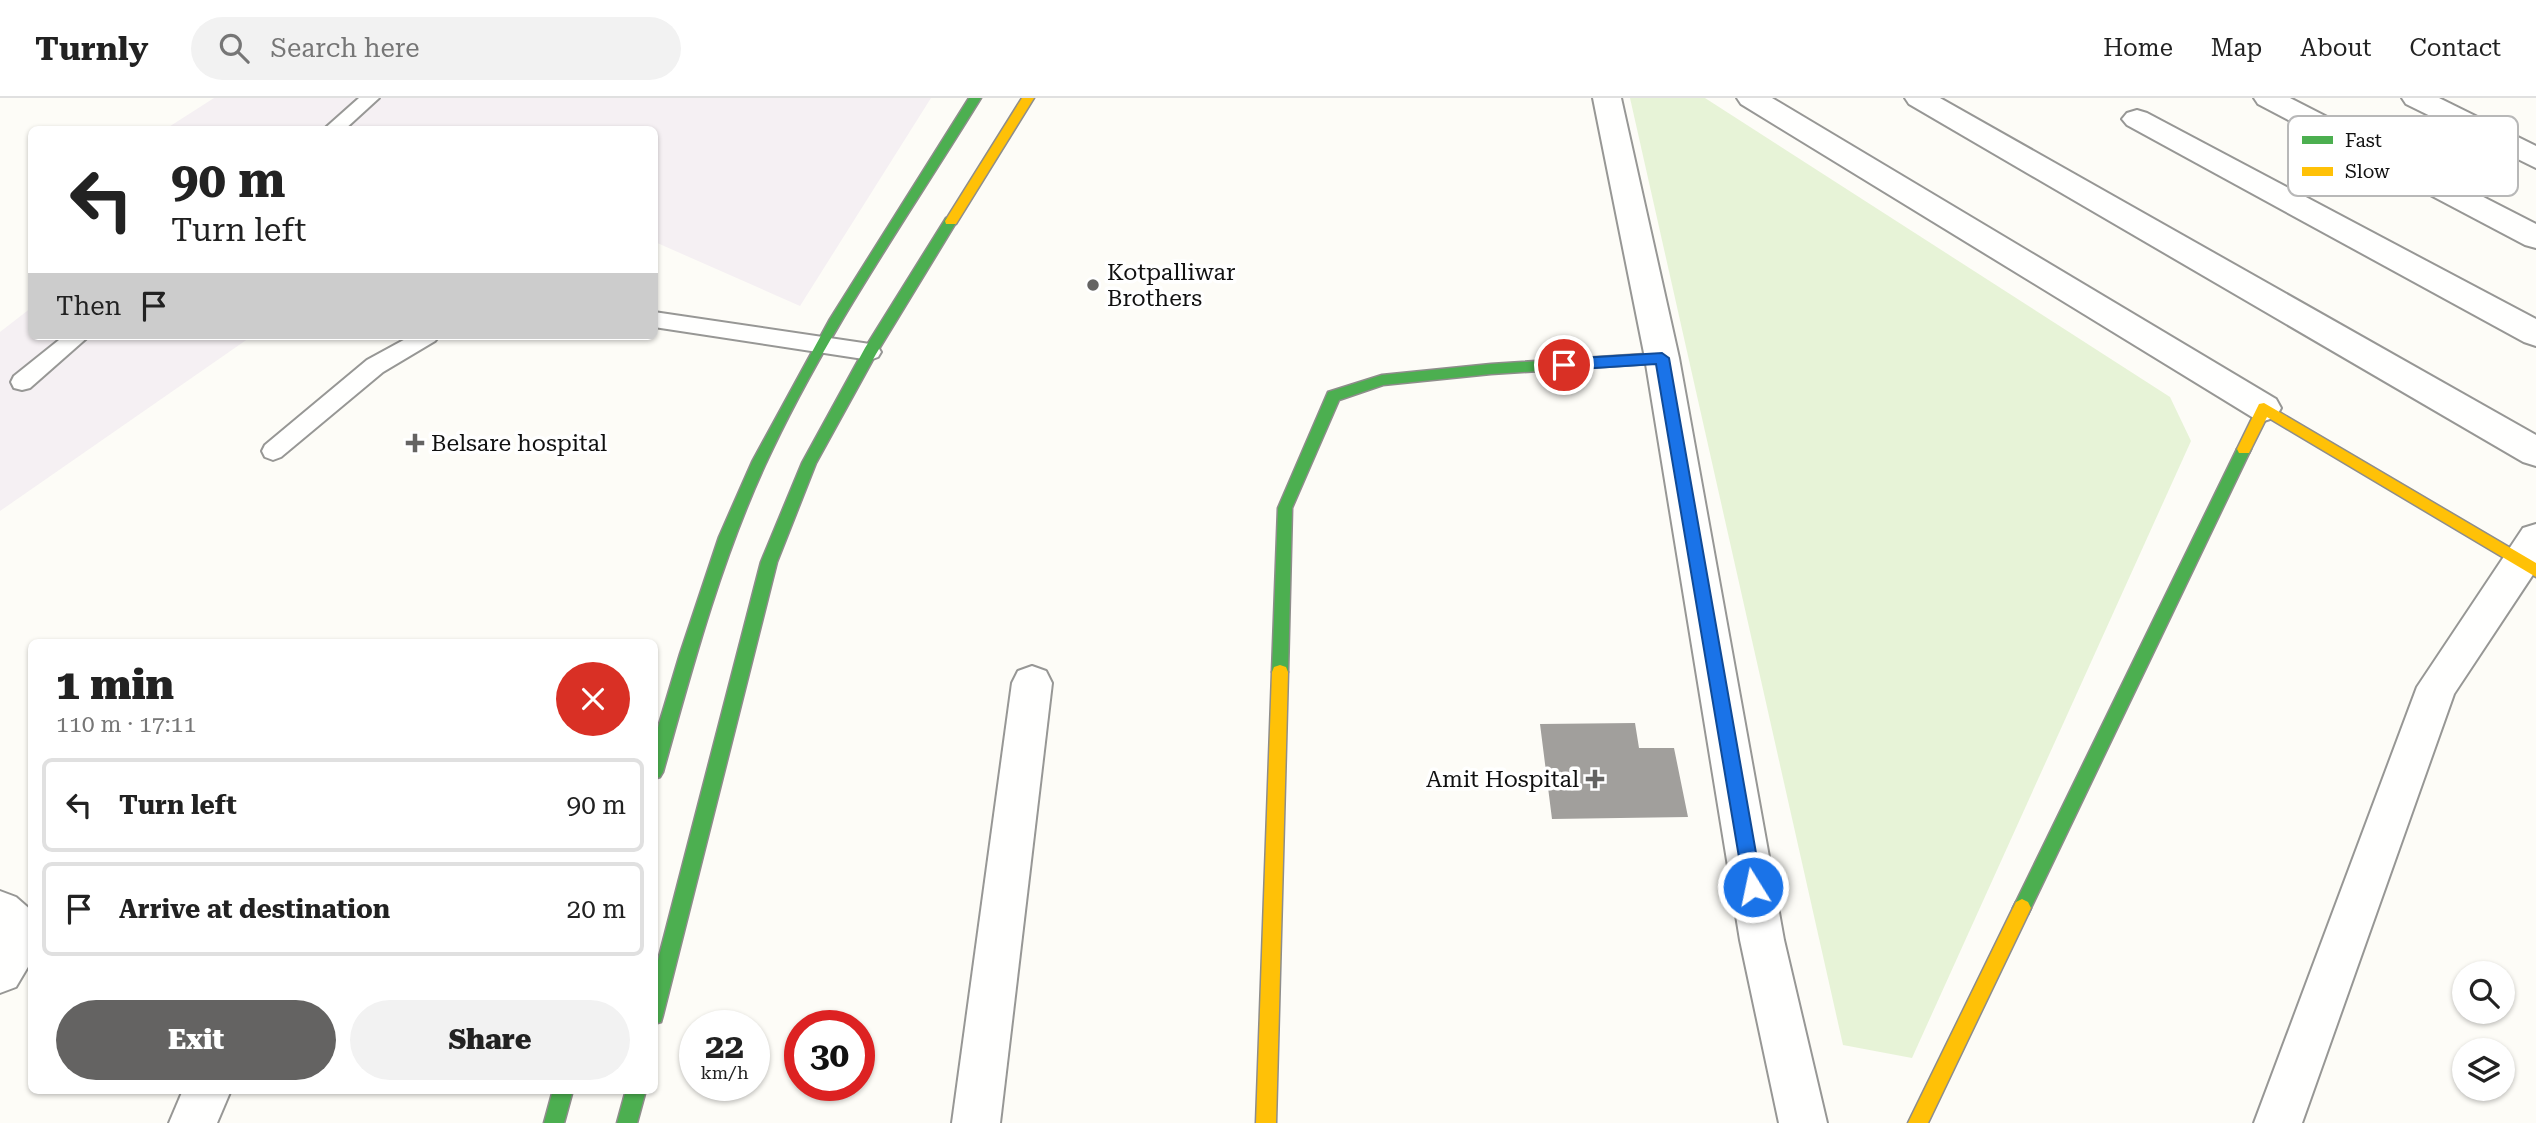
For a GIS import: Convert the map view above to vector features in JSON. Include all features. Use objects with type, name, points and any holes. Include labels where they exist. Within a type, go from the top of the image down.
[{"type":"street","points":[[658,758],[703,602],[758,462],[821,344],[917,195],[975,98]]},
{"type":"street","points":[[658,994],[769,562],[809,463],[870,352],[1028,98]]},
{"type":"street","points":[[1606,98],[1662,358],[1762,940],[1803,1123]]},
{"type":"street","points":[[1751,98],[2264,408],[2531,558],[2437,687],[2278,1123]]},
{"type":"street","points":[[2268,98],[2303,116]]},
{"type":"street","points":[[2416,98],[2452,116]]},
{"type":"street","points":[[1928,100],[2536,452]]},
{"type":"street","points":[[2137,119],[2536,334]]},
{"type":"street","points":[[2518,149],[2536,158]]},
{"type":"street","points":[[2457,196],[2536,237]]},
{"type":"street","points":[[1265,1123],[1285,508],[1333,396],[1382,380],[1491,369],[1662,358]]},
{"type":"street","points":[[1918,1123],[2264,408]]},
{"type":"street","points":[[976,1123],[1032,683]]},
{"type":"street","points":[[0,912],[23,932],[0,972],[28,976]]},
{"type":"street","points":[[193,1123],[206,1094]]},
{"type":"street","points":[[554,1123],[562,1094]]},
{"type":"street","points":[[627,1123],[635,1094]]},
{"type":"lane","points":[[336,126],[370,98]]},
{"type":"lane","points":[[658,320],[870,352]]},
{"type":"lane","points":[[22,382],[73,340]]},
{"type":"lane","points":[[273,451],[375,366],[421,340]]},
{"type":"shaded area","points":[[214,98],[931,98],[800,306],[658,243],[658,126],[170,126]]},
{"type":"shaded area","points":[[28,310],[28,340],[246,340],[0,511],[0,332]]},
{"type":"green space","points":[[1630,98],[1705,98],[2170,397],[2191,441],[1912,1058],[1843,1045]]},
{"type":"building","points":[[1635,723],[1639,748],[1674,748],[1688,817],[1552,819],[1540,724]]},
{"type":"traffic: fast","points":[[658,758],[713,576],[759,462],[834,322],[975,98]]},
{"type":"traffic: fast","points":[[658,999],[769,562],[809,463],[870,352],[951,221]]},
{"type":"traffic: fast","points":[[1280,672],[1285,508],[1333,396],[1382,380],[1491,369],[1662,358]]},
{"type":"traffic: fast","points":[[2022,908],[2244,449]]},
{"type":"traffic: fast","points":[[554,1123],[562,1094]]},
{"type":"traffic: fast","points":[[627,1123],[635,1094]]},
{"type":"traffic: slow","points":[[951,221],[1028,98]]},
{"type":"traffic: slow","points":[[2244,449],[2264,408],[2536,571]]},
{"type":"traffic: slow","points":[[1266,1123],[1280,672]]},
{"type":"traffic: slow","points":[[1918,1123],[2022,908]]},
{"type":"place","name":"Kotpalliwar Brothers","points":[[1093,285]]},
{"type":"place","name":"Belsare hospital","points":[[415,443]]},
{"type":"place","name":"Amit Hospital","points":[[1595,779]]},
{"type":"route","points":[[1564,365],[1662,358],[1753,887]]}]
